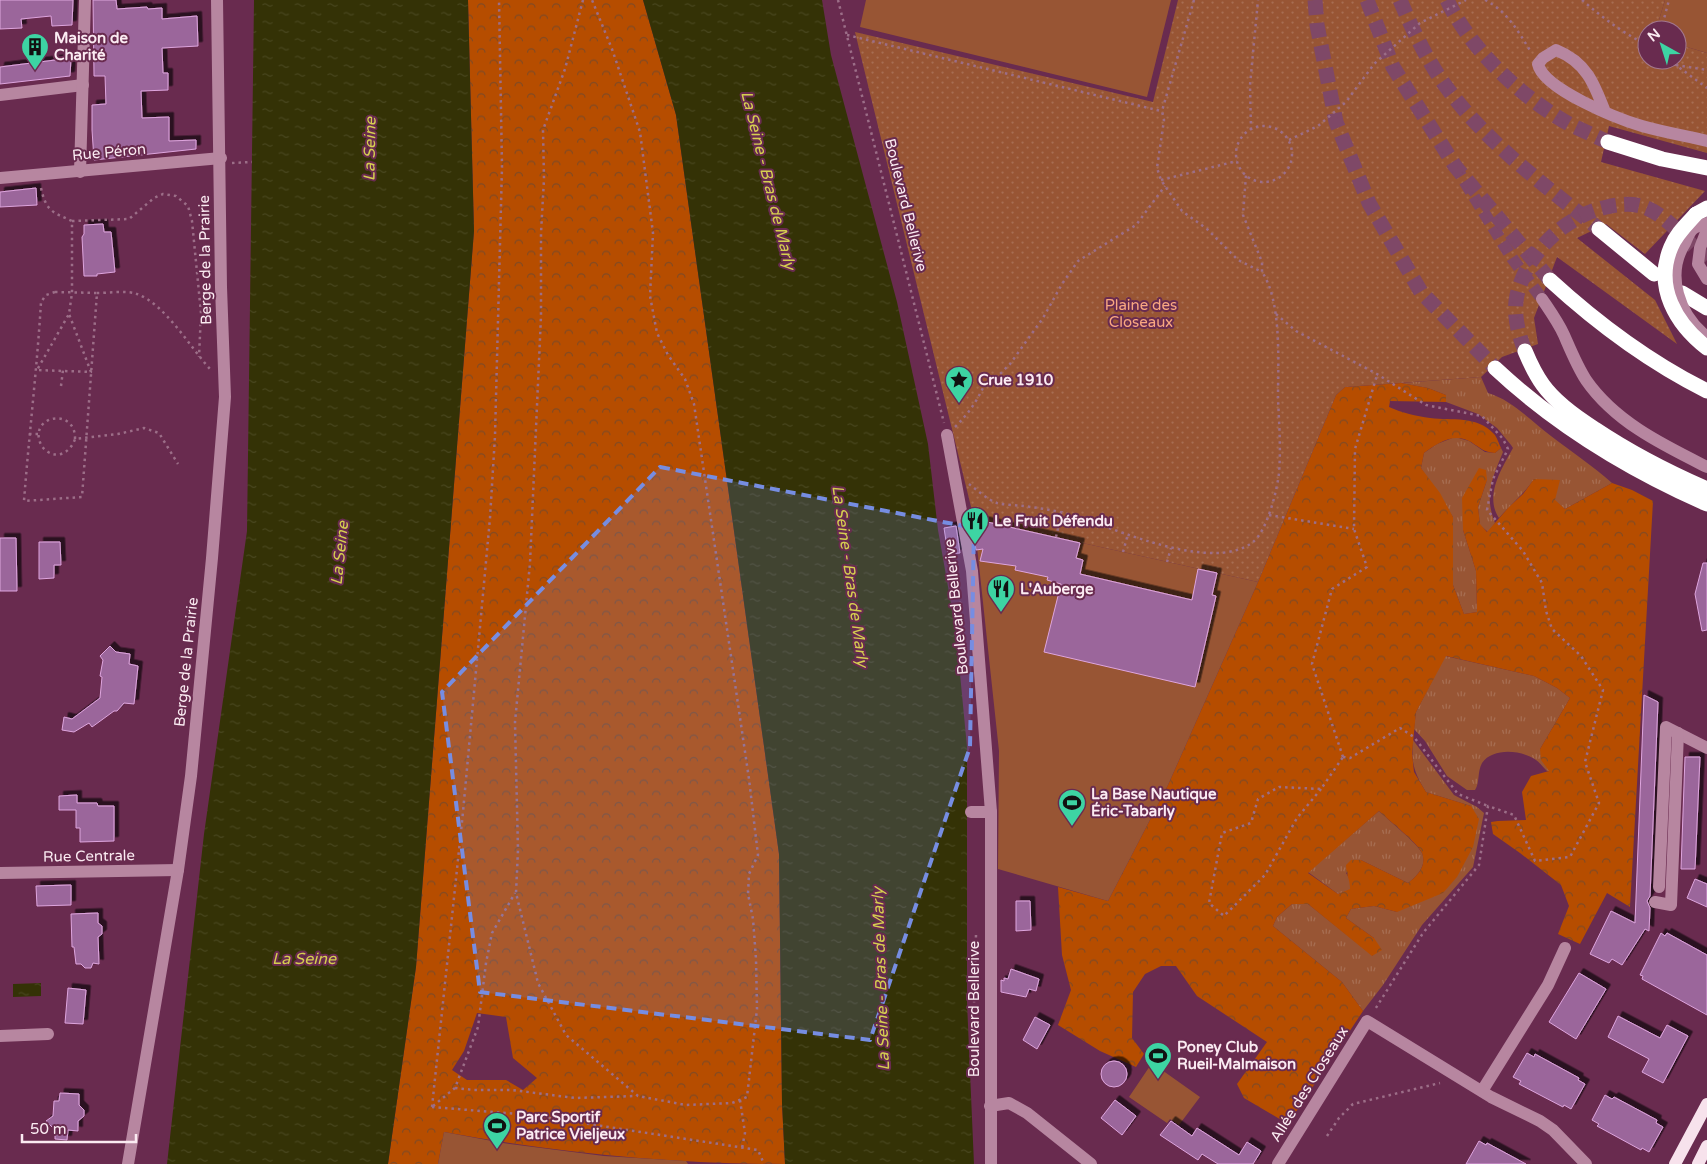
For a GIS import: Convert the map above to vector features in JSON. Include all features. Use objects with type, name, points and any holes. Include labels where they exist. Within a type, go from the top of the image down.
[{"type":"highway","points":[[1608,142],[1662,159],[1707,168]]},
{"type":"highway","points":[[1703,215],[1679,232],[1667,261],[1666,278],[1668,298],[1678,319],[1692,337],[1707,348]]},
{"type":"highway","points":[[1599,230],[1654,274]]},
{"type":"highway","points":[[1550,280],[1620,338],[1675,375],[1707,391]]},
{"type":"highway","points":[[1682,293],[1707,308]]},
{"type":"highway","points":[[1525,351],[1544,386],[1561,405],[1584,422],[1637,455],[1707,489]]},
{"type":"highway","points":[[1495,368],[1540,408],[1585,439],[1626,463],[1707,504]]},
{"type":"main road","points":[[1675,1164],[1707,1104]]},
{"type":"main road","points":[[1698,1164],[1707,1146]]},
{"type":"street","points":[[80,172],[85,0]]},
{"type":"street","name":"Berge de la Prairie","points":[[128,1164],[178,870],[191,776],[211,568],[224,386],[217,0]]},
{"type":"street","points":[[1605,112],[1595,85],[1585,69],[1567,54],[1556,50],[1543,58],[1538,64],[1539,70],[1563,91],[1605,112],[1643,126],[1707,140]]},
{"type":"street","points":[[0,95],[83,85]]},
{"type":"street","name":"Rue Péron","points":[[0,178],[221,161]]},
{"type":"street","points":[[1703,215],[1678,253],[1675,278],[1678,297],[1687,316],[1707,337]]},
{"type":"street","points":[[1707,230],[1700,248],[1698,264],[1707,279]]},
{"type":"street","points":[[1542,299],[1557,322],[1574,360],[1598,396],[1621,416],[1657,442],[1707,467]]},
{"type":"street","name":"Boulevard Bellerive","points":[[947,435],[973,585],[991,812],[991,1164]]},
{"type":"street","points":[[1659,887],[1666,727],[1707,748]]},
{"type":"street","points":[[1655,902],[1671,905],[1678,733]]},
{"type":"street","points":[[971,812],[991,812]]},
{"type":"street","name":"Rue Centrale","points":[[0,874],[178,870]]},
{"type":"street","points":[[1482,1091],[1548,985],[1565,948]]},
{"type":"street","points":[[1368,1021],[1482,1091],[1526,1113],[1553,1130],[1586,1164]]},
{"type":"street","name":"Allée des Closeaux","points":[[1278,1164],[1309,1125],[1368,1021]]},
{"type":"street","points":[[0,1036],[48,1034]]},
{"type":"street","points":[[990,1106],[1009,1103],[1027,1113],[1091,1164]]},
{"type":"path","points":[[432,1106],[463,812],[491,509],[495,436],[502,167],[499,0]]},
{"type":"path","points":[[583,0],[566,69],[543,130],[544,179],[540,233],[541,316],[530,563],[515,722],[518,850],[516,893],[538,983],[566,1035],[638,1096]]},
{"type":"path","points":[[455,1088],[512,1090],[575,1098],[638,1096],[686,1105],[732,1103],[746,1097],[757,1009],[756,951],[748,894],[749,874],[758,855],[749,779],[694,404],[685,379],[668,355],[656,333],[650,296],[653,233],[640,132],[612,49],[592,0]]},
{"type":"path","name":"Boulevard Bellerive","points":[[838,0],[947,435]]},
{"type":"path","points":[[954,473],[996,503],[1062,512],[1171,548],[1204,552],[1241,549],[1253,542],[1262,532],[1269,515],[1279,474],[1276,314],[1268,281],[1262,272],[1238,260],[1207,228],[1182,211],[1161,180],[1157,168],[1164,120],[1162,111],[1194,0]]},
{"type":"path","points":[[1251,130],[1250,85],[1258,0]]},
{"type":"path","points":[[1288,140],[1318,126],[1346,102],[1374,64],[1420,23],[1466,0]]},
{"type":"path","points":[[1486,0],[1506,15],[1538,64]]},
{"type":"path","points":[[1582,0],[1602,18],[1637,40]]},
{"type":"path","points":[[1664,20],[1669,0]]},
{"type":"path","points":[[847,34],[1162,111]]},
{"type":"path","points":[[1687,67],[1707,70]]},
{"type":"path","points":[[1683,70],[1707,88]]},
{"type":"path","points":[[1259,127],[1276,129],[1288,140],[1292,148],[1292,157],[1286,173],[1279,179],[1271,182],[1253,180],[1240,168],[1236,152],[1244,135],[1251,130],[1259,127]]},
{"type":"path","points":[[221,161],[252,162]]},
{"type":"path","points":[[1161,180],[1237,161]]},
{"type":"path","points":[[38,174],[43,196],[51,212],[72,220],[129,219],[154,198],[163,194],[176,196],[188,206],[192,221],[202,313],[199,357]]},
{"type":"path","points":[[1246,175],[1243,215],[1262,262],[1262,272]]},
{"type":"path","points":[[947,435],[967,415],[979,398],[985,383],[998,376],[1010,364],[1078,261],[1136,225],[1165,186]]},
{"type":"path","points":[[37,370],[69,314],[72,293],[72,220]]},
{"type":"path","points":[[97,293],[82,498],[24,502],[29,434],[37,370],[41,302],[46,295],[55,292],[135,293],[145,298],[168,316],[224,386]]},
{"type":"path","points":[[69,314],[90,372]]},
{"type":"path","points":[[1276,314],[1296,331],[1377,374],[1426,405],[1482,416],[1503,439],[1508,449],[1493,479],[1486,510],[1523,551],[1542,583],[1546,611],[1552,629],[1581,656],[1603,690],[1585,762],[1600,803],[1570,857],[1535,861],[1514,815],[1458,794],[1414,737],[1400,728],[1350,758],[1343,756]]},
{"type":"path","points":[[37,370],[90,372]]},
{"type":"path","points":[[62,386],[63,370]]},
{"type":"path","points":[[1343,756],[1312,664],[1332,589],[1367,567],[1354,529],[1355,449],[1377,374]]},
{"type":"path","points":[[60,418],[72,426],[75,439],[69,450],[54,454],[44,450],[39,434],[46,421],[60,418]]},
{"type":"path","points":[[75,439],[86,439],[144,428],[158,433],[178,464]]},
{"type":"path","points":[[29,434],[39,434]]},
{"type":"path","points":[[1056,537],[1062,512]]},
{"type":"path","points":[[1269,515],[1354,529]]},
{"type":"path","points":[[1123,552],[1128,534]]},
{"type":"path","points":[[1167,562],[1171,548]]},
{"type":"path","points":[[965,671],[957,607],[973,585]]},
{"type":"path","points":[[1321,789],[1279,787],[1258,799],[1251,823],[1222,833],[1209,902],[1224,916],[1265,874],[1297,818],[1321,789],[1343,756]]},
{"type":"path","points":[[1368,1021],[1423,933],[1479,865],[1488,806]]},
{"type":"path","points":[[432,1106],[455,1088],[478,1028],[486,963],[492,933],[516,893]]},
{"type":"path","points":[[976,927],[974,1005],[976,1043]]},
{"type":"path","points":[[1327,1136],[1339,1118],[1353,1104],[1459,1077]]},
{"type":"path","points":[[740,1100],[745,1133],[742,1148]]},
{"type":"path","points":[[432,1106],[530,1115],[758,1150],[764,1164]]},
{"type":"highlighted area","points":[[660,467],[974,528],[970,747],[870,1040],[480,992],[442,692]]},
{"type":"green space","points":[[468,0],[643,0],[676,115],[779,854],[782,1103],[785,1164],[700,1162],[614,1156],[529,1146],[444,1132],[438,1164],[388,1164],[416,967],[474,231]],"holes":[[[477,1013],[506,1017],[513,1058],[537,1078],[523,1090],[506,1080],[467,1080],[452,1070],[464,1051]]]},
{"type":"green space","points":[[866,0],[1171,0],[1147,97],[860,27]]},
{"type":"green space","name":"Plaine des Closeaux","points":[[1178,0],[1665,0],[1659,20],[1637,20],[1637,70],[1687,70],[1687,47],[1707,53],[1707,153],[1609,126],[1601,162],[1705,191],[1645,254],[1606,224],[1577,238],[1655,300],[1677,344],[1557,257],[1534,318],[1538,344],[1502,357],[1481,377],[1345,387],[1336,395],[1258,582],[974,519],[855,32],[1153,102]]},
{"type":"green space","points":[[1665,0],[1707,0],[1707,53],[1687,47],[1687,20],[1659,20]]},
{"type":"green space","points":[[1481,377],[1488,393],[1513,406],[1612,483],[1565,509],[1534,479],[1499,518],[1493,501],[1494,491],[1496,482],[1513,448],[1511,445],[1497,428],[1478,414],[1446,402],[1446,395],[1428,388],[1401,383]]},
{"type":"green space","points":[[1401,383],[1428,388],[1446,395],[1446,402],[1390,401],[1389,407],[1404,413],[1425,417],[1472,421],[1487,428],[1496,437],[1501,448],[1495,453],[1485,451],[1465,439],[1452,438],[1446,440],[1424,453],[1421,468],[1440,493],[1453,517],[1453,585],[1464,614],[1477,612],[1476,571],[1463,530],[1462,498],[1479,468],[1486,470],[1487,480],[1478,507],[1480,524],[1487,532],[1523,494],[1534,479],[1560,480],[1555,500],[1565,509],[1612,483],[1632,490],[1653,501],[1630,907],[1607,893],[1580,944],[1558,934],[1569,906],[1561,885],[1493,834],[1491,822],[1526,820],[1522,792],[1531,776],[1549,771],[1541,760],[1540,749],[1570,698],[1557,688],[1534,676],[1446,656],[1416,712],[1412,753],[1414,772],[1426,792],[1471,806],[1479,819],[1473,847],[1457,877],[1443,893],[1397,912],[1374,906],[1351,909],[1346,918],[1374,938],[1382,950],[1372,956],[1308,904],[1292,904],[1277,917],[1273,926],[1342,982],[1363,1011],[1288,1124],[1244,1098],[1237,1084],[1267,1042],[1197,996],[1176,966],[1161,966],[1145,974],[1133,992],[1132,1038],[1144,1054],[1136,1067],[1100,1051],[1058,1025],[1071,990],[1062,955],[1058,887],[1108,901],[1168,785],[1258,582],[1336,395],[1345,387]],"holes":[[[1379,811],[1409,838],[1422,853],[1422,866],[1418,874],[1408,883],[1361,860],[1351,860],[1346,865],[1350,889],[1338,894],[1308,873]]]},
{"type":"green space","points":[[1455,437],[1469,441],[1485,452],[1495,453],[1501,448],[1503,452],[1493,479],[1490,495],[1490,504],[1495,523],[1488,532],[1480,525],[1478,507],[1487,480],[1463,530],[1476,571],[1477,612],[1464,614],[1453,585],[1453,517],[1421,468],[1424,453],[1437,444]]},
{"type":"green space","points":[[974,519],[1258,582],[1168,785],[1108,901],[998,869],[999,751]]},
{"type":"green space","points":[[1445,656],[1534,676],[1557,688],[1570,698],[1540,749],[1549,771],[1537,761],[1523,754],[1500,752],[1493,754],[1482,763],[1475,790],[1467,790],[1447,776],[1425,741],[1414,729],[1416,712]]},
{"type":"green space","points":[[1413,740],[1454,795],[1477,807],[1484,813],[1473,867],[1422,925],[1383,985],[1363,1011],[1342,982],[1273,926],[1277,917],[1292,904],[1308,904],[1373,956],[1374,938],[1346,918],[1351,909],[1374,906],[1397,912],[1471,806],[1426,792],[1414,768],[1412,755]]},
{"type":"green space","points":[[1379,811],[1409,838],[1422,853],[1422,866],[1418,874],[1408,883],[1361,860],[1346,873],[1350,880],[1350,890],[1338,894],[1308,872]]},
{"type":"green space","name":"Poney Club Rueil-Malmaison","points":[[1152,1063],[1200,1097],[1179,1125],[1170,1119],[1167,1123],[1129,1097]]},
{"type":"green space","name":"Parc Sportif Patrice Vieljeux","points":[[444,1132],[503,1143],[604,1156],[686,1161],[688,1164],[438,1164]]},
{"type":"water","name":"La Seine","points":[[254,0],[468,0],[474,231],[416,967],[388,1164],[167,1164],[204,834],[247,531]]},
{"type":"water","name":"La Seine - Bras de Marly","points":[[643,0],[822,0],[831,55],[897,302],[928,444],[938,530],[956,632],[967,747],[967,1002],[974,1164],[785,1164],[782,1103],[779,854],[676,115]]},
{"type":"water","points":[[41,983],[41,996],[13,997],[13,984]]},
{"type":"building","points":[[0,0],[73,0],[72,25],[52,26],[51,16],[21,19],[22,28],[0,29]]},
{"type":"building","points":[[93,0],[116,0],[117,9],[162,8],[162,19],[197,16],[198,46],[162,48],[163,73],[168,73],[168,90],[141,91],[142,118],[169,117],[169,141],[196,140],[196,149],[94,160],[92,105],[106,104],[105,76],[94,76]]},
{"type":"building","name":"Maison de Charité","points":[[71,58],[70,76],[0,84],[0,67]]},
{"type":"building","points":[[36,188],[37,205],[0,207],[0,192]]},
{"type":"building","points":[[103,224],[104,232],[111,232],[115,272],[97,274],[97,276],[84,276],[82,237],[84,225]]},
{"type":"building","points":[[974,519],[1080,543],[1076,558],[1083,560],[1080,574],[1192,600],[1198,569],[1217,573],[1212,595],[1216,596],[1195,687],[1044,652],[1061,584],[1047,580],[1048,577],[1015,570],[1016,566],[980,561],[983,549],[976,550],[972,524],[975,523]]},
{"type":"building","points":[[956,526],[960,553],[948,554],[944,528]]},
{"type":"building","points":[[0,538],[16,538],[17,591],[0,591]]},
{"type":"building","points":[[39,542],[60,542],[61,565],[54,565],[54,578],[39,579]]},
{"type":"building","points":[[1703,563],[1707,563],[1707,630],[1702,631],[1695,594]]},
{"type":"building","points":[[110,646],[116,652],[130,654],[129,664],[138,666],[134,704],[124,703],[117,711],[114,711],[92,727],[89,723],[74,732],[62,730],[64,717],[72,719],[100,698],[102,677],[100,676],[103,660],[100,656]]},
{"type":"building","points":[[1644,695],[1658,702],[1650,896],[1647,901],[1650,908],[1649,931],[1645,929],[1622,965],[1612,959],[1609,963],[1590,954],[1611,911],[1635,923]]},
{"type":"building","points":[[1685,757],[1700,757],[1695,869],[1681,869]]},
{"type":"building","points":[[77,795],[77,803],[97,803],[98,806],[114,806],[114,841],[80,842],[80,828],[76,828],[76,810],[59,810],[59,796]]},
{"type":"building","points":[[1695,879],[1707,884],[1707,907],[1687,898]]},
{"type":"building","points":[[71,885],[71,905],[37,906],[36,886]]},
{"type":"building","points":[[1016,901],[1030,901],[1031,930],[1016,931]]},
{"type":"building","points":[[98,913],[98,923],[102,926],[102,934],[98,937],[99,964],[93,963],[91,968],[85,968],[81,964],[76,964],[74,947],[72,947],[71,914]]},
{"type":"building","points":[[1661,933],[1665,936],[1667,933],[1707,955],[1707,1015],[1642,979],[1643,976],[1640,975]]},
{"type":"building","points":[[1011,969],[1039,979],[1036,991],[1029,989],[1026,997],[1001,992],[1001,980],[1004,981],[1004,978],[1008,979]]},
{"type":"building","points":[[1579,973],[1606,989],[1576,1039],[1549,1022]]},
{"type":"building","points":[[68,988],[86,990],[83,1024],[65,1023]]},
{"type":"building","points":[[1618,1016],[1660,1038],[1667,1025],[1688,1036],[1663,1083],[1642,1072],[1649,1059],[1608,1037]]},
{"type":"building","points":[[1035,1017],[1050,1025],[1037,1049],[1023,1040]]},
{"type":"building","points":[[1527,1053],[1534,1057],[1535,1054],[1579,1078],[1578,1080],[1585,1084],[1571,1109],[1564,1105],[1563,1107],[1519,1084],[1521,1081],[1513,1077]]},
{"type":"building","points":[[1114,1061],[1123,1065],[1127,1074],[1123,1083],[1114,1087],[1105,1083],[1101,1074],[1105,1065]]},
{"type":"building","points":[[60,1093],[79,1094],[79,1105],[84,1110],[84,1116],[78,1121],[78,1131],[68,1130],[67,1140],[55,1139],[55,1130],[46,1121],[53,1116],[54,1101],[59,1101]]},
{"type":"building","points":[[1605,1095],[1612,1099],[1614,1097],[1657,1120],[1656,1123],[1663,1127],[1649,1152],[1642,1148],[1641,1150],[1597,1126],[1599,1124],[1592,1120]]},
{"type":"building","points":[[1115,1100],[1136,1116],[1122,1135],[1101,1118]]},
{"type":"building","points":[[1171,1121],[1192,1136],[1197,1128],[1239,1155],[1247,1142],[1261,1151],[1253,1164],[1218,1164],[1202,1154],[1198,1160],[1160,1135]]},
{"type":"building","points":[[1479,1141],[1486,1145],[1487,1143],[1526,1164],[1466,1164]]},
{"type":"tunnel","points":[[1315,0],[1317,25],[1336,122],[1369,203],[1421,292],[1495,368]]},
{"type":"tunnel","points":[[1367,0],[1393,67],[1455,166],[1550,280]]},
{"type":"tunnel","points":[[1400,0],[1418,40],[1434,69],[1474,121],[1534,177],[1599,229]]},
{"type":"tunnel","points":[[1447,0],[1469,37],[1499,71],[1516,86],[1551,113],[1569,124],[1608,142]]},
{"type":"tunnel","points":[[1455,166],[1512,258],[1542,299]]},
{"type":"tunnel","points":[[1525,351],[1518,330],[1516,316],[1517,295],[1522,280],[1529,265],[1539,251],[1562,228],[1576,219],[1591,212],[1616,205],[1630,204],[1644,207],[1661,216],[1707,260]]},
{"type":"place","name":"Maison de Charité","points":[[35,71]]},
{"type":"place","name":"Crue 1910","points":[[959,404]]},
{"type":"place","name":"Le Fruit Défendu","points":[[975,545]]},
{"type":"place","name":"L'Auberge","points":[[1001,613]]},
{"type":"place","name":"La Base Nautique Éric-Tabarly","points":[[1072,827]]},
{"type":"place","name":"Poney Club Rueil-Malmaison","points":[[1158,1080]]},
{"type":"place","name":"Parc Sportif Patrice Vieljeux","points":[[497,1150]]}]
